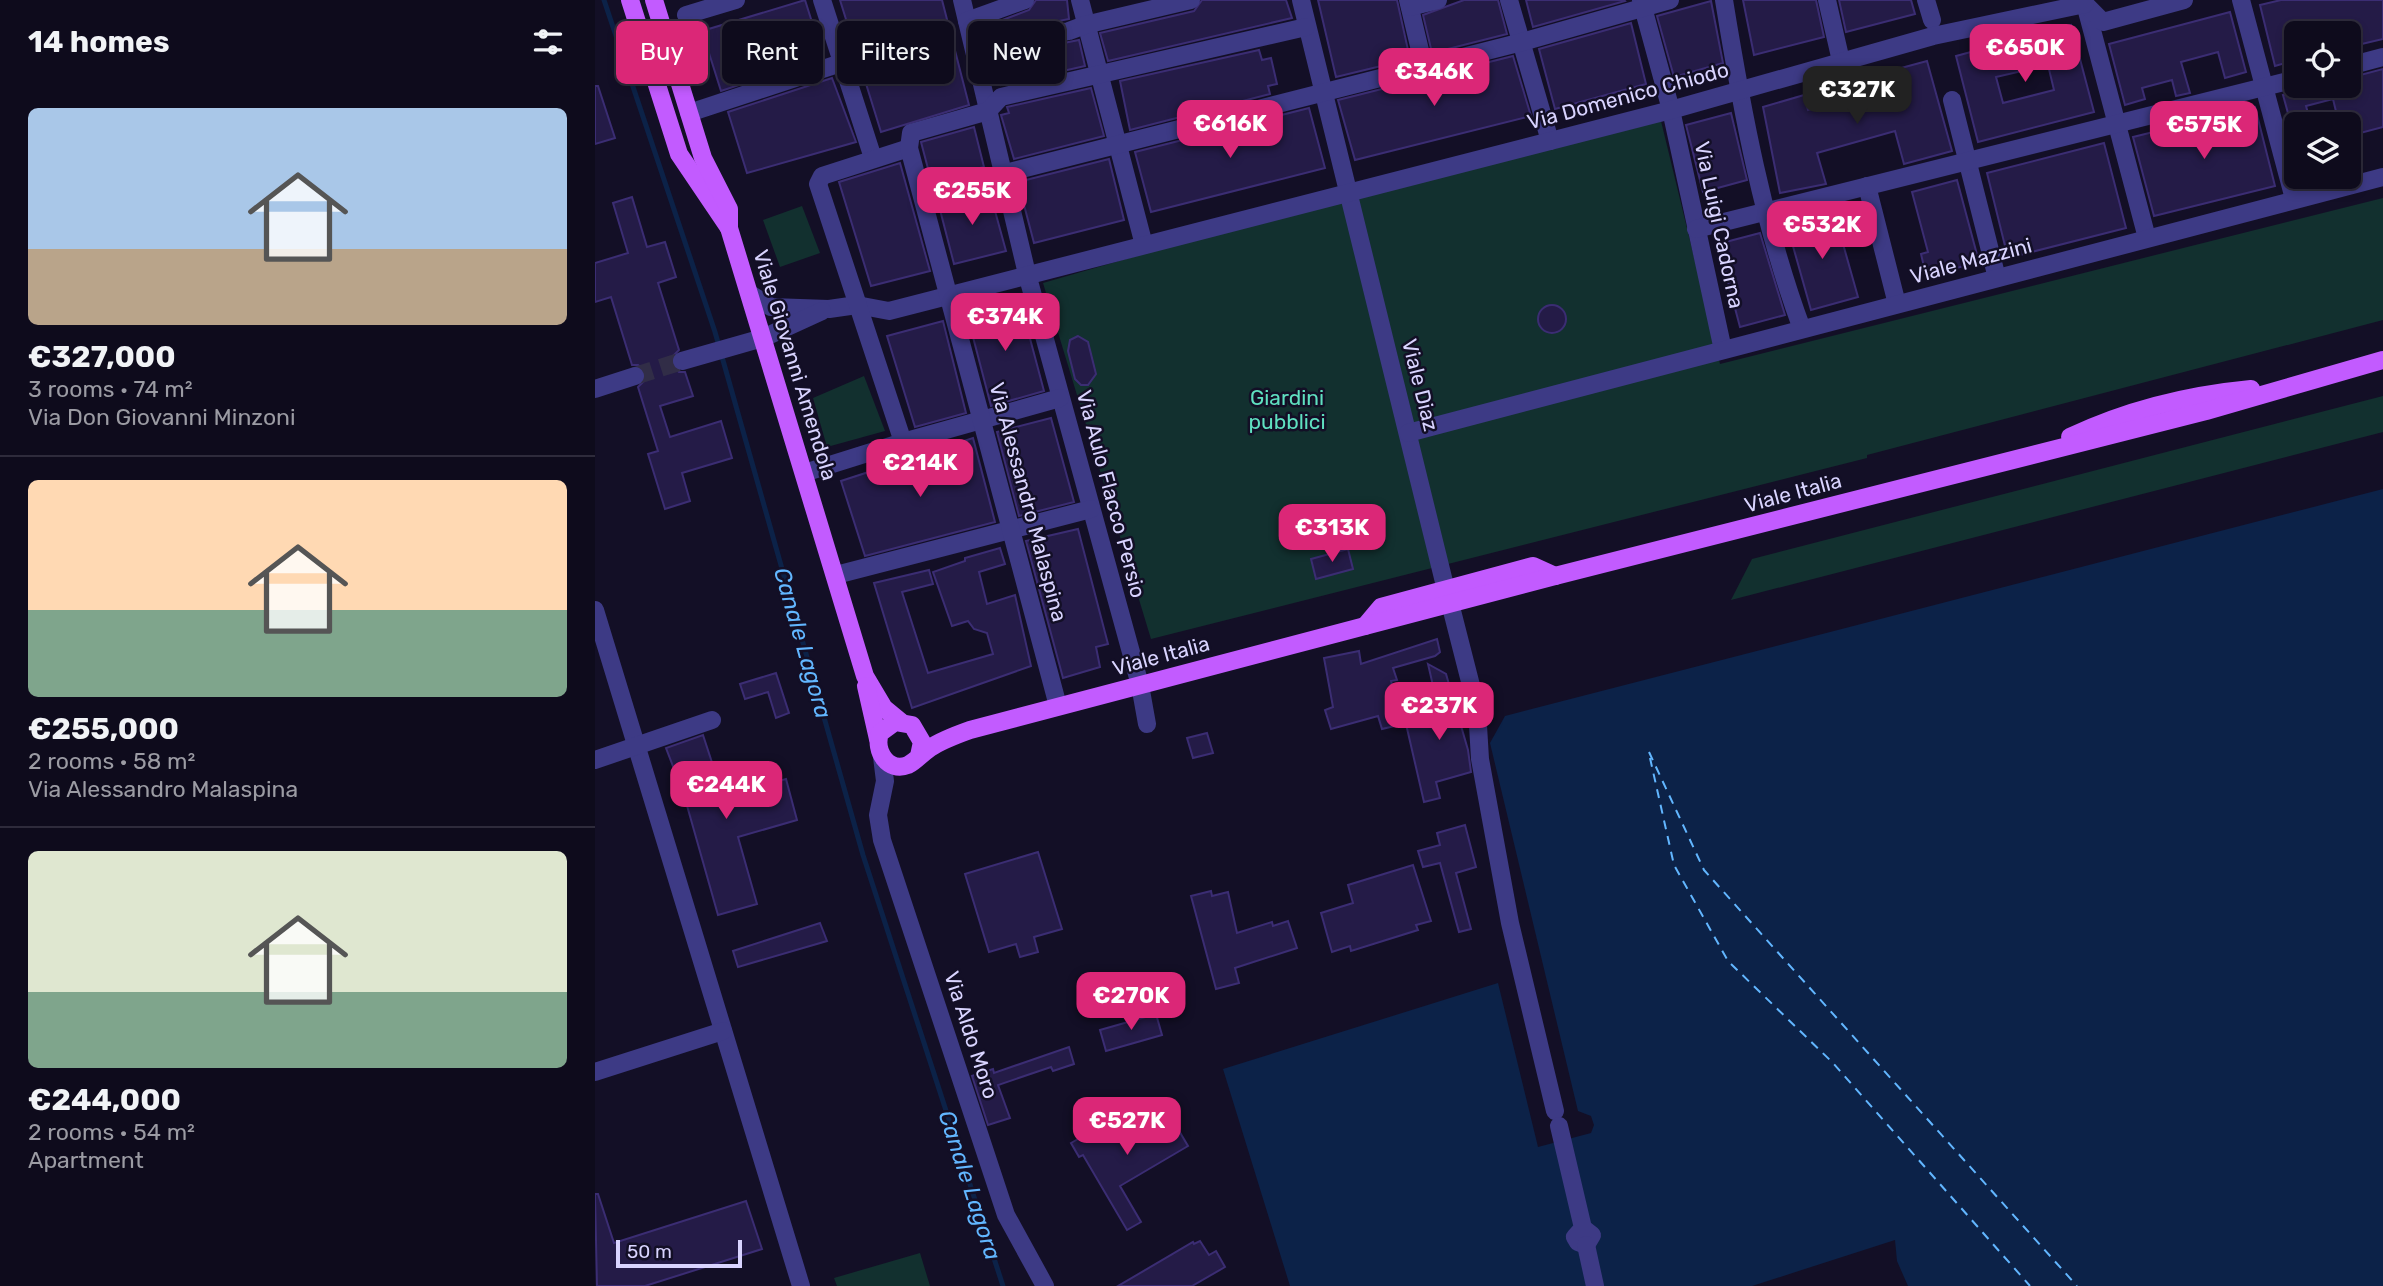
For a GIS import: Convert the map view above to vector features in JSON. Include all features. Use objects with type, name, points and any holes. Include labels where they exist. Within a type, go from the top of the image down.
[{"type":"main road","name":"Viale Giovanni Amendola","points":[[630,0],[679,154],[729,228],[836,575],[865,676],[878,739]]},
{"type":"main road","name":"Viale Giovanni Amendola","points":[[654,0],[660,21]]},
{"type":"main road","name":"Viale Giovanni Amendola","points":[[680,84],[703,158],[729,209],[729,228]]},
{"type":"main road","name":"Viale Italia","points":[[909,725],[947,732],[970,730],[1364,626],[1381,607],[1448,596],[1533,566],[1555,576],[1696,542],[2041,451],[2206,411],[2383,360]]},
{"type":"main road","name":"Viale Giovanni Amendola","points":[[865,676],[884,708],[909,725]]},
{"type":"main road","points":[[889,724],[909,725],[922,742],[913,760],[893,765],[882,757],[878,739],[889,724]]},
{"type":"main road","name":"Viale Italia","points":[[913,760],[970,730]]},
{"type":"street","points":[[688,21],[736,0]]},
{"type":"street","points":[[822,0],[837,50]]},
{"type":"street","name":"Via Aulo Flacco Persio","points":[[962,0],[968,24]]},
{"type":"street","points":[[967,21],[985,7],[1025,0]]},
{"type":"street","points":[[1080,0],[1144,245]]},
{"type":"street","points":[[1065,33],[1085,24],[1191,0]]},
{"type":"street","name":"Viale Diaz","points":[[1301,0],[1477,709],[1480,759],[1510,923],[1595,1286]]},
{"type":"street","points":[[1424,67],[1409,4],[1438,0]]},
{"type":"street","points":[[1509,0],[1550,141]]},
{"type":"street","points":[[923,194],[1522,42],[1642,4],[1670,0]]},
{"type":"street","points":[[1724,0],[1738,90],[1766,211],[1803,329]]},
{"type":"street","points":[[1827,0],[1841,61]]},
{"type":"street","points":[[1926,0],[1932,20]]},
{"type":"street","points":[[2085,1],[2103,22],[2184,0]]},
{"type":"street","points":[[2241,0],[2294,199]]},
{"type":"street","points":[[2085,1],[2147,238]]},
{"type":"street","name":"Via Domenico Chiodo","points":[[829,309],[857,305],[889,311],[1671,110],[1933,36],[2085,1]]},
{"type":"street","name":"Via Luigi Cadorna","points":[[1642,4],[1671,110],[1721,342]]},
{"type":"street","points":[[903,442],[818,184],[822,176],[909,148],[911,133],[988,111],[1000,97],[1306,27]]},
{"type":"street","points":[[2361,63],[2383,57]]},
{"type":"street","points":[[689,113],[837,64]]},
{"type":"street","points":[[1696,229],[2284,82]]},
{"type":"street","points":[[848,84],[873,158]]},
{"type":"street","name":"Via Aulo Flacco Persio","points":[[982,84],[1027,274],[1140,685],[1147,724]]},
{"type":"street","points":[[1952,100],[1997,278]]},
{"type":"street","name":"Via Alessandro Malaspina","points":[[909,148],[1058,706]]},
{"type":"street","name":"Viale Mazzini","points":[[1408,433],[1721,342],[1803,329],[2383,177]]},
{"type":"street","points":[[1867,186],[1897,304]]},
{"type":"street","points":[[750,294],[771,307],[829,309]]},
{"type":"street","points":[[689,359],[763,338],[829,309]]},
{"type":"street","points":[[595,389],[635,376]]},
{"type":"street","points":[[804,473],[1061,398]]},
{"type":"street","points":[[836,575],[1012,527],[1091,509]]},
{"type":"street","points":[[595,610],[801,1286]]},
{"type":"street","points":[[595,760],[712,720]]},
{"type":"street","name":"Via Aldo Moro","points":[[882,757],[886,773],[878,815],[882,840],[1006,1215],[1045,1286]]},
{"type":"street","points":[[883,792],[894,776],[913,760]]},
{"type":"street","points":[[595,1072],[723,1031]]},
{"type":"green space","name":"Giardini pubblici","points":[[1661,121],[1720,364],[2383,198],[2383,320],[1867,455],[1867,458],[1151,639],[1043,283],[1157,250]]},
{"type":"green space","points":[[802,206],[820,253],[780,267],[763,220]]},
{"type":"green space","points":[[864,376],[885,431],[827,447],[813,398]]},
{"type":"green space","points":[[2383,396],[2383,432],[1731,600],[1752,559]]},
{"type":"green space","points":[[920,1253],[930,1286],[837,1286],[834,1278]]},
{"type":"water","points":[[2383,489],[2383,1286],[1908,1286],[1897,1261],[1895,1240],[1752,1286],[1290,1286],[1223,1069],[1498,983],[1538,1147],[1591,1133],[1594,1125],[1591,1116],[1578,1111],[1490,743],[1505,716]]},
{"type":"building","points":[[805,0],[812,21],[735,21]]},
{"type":"building","points":[[840,0],[942,0],[947,21],[847,21]]},
{"type":"building","points":[[1036,0],[1067,0],[1069,19],[1000,21],[1029,10]]},
{"type":"building","points":[[1202,0],[1286,0],[1292,18],[1108,61],[1100,33],[1194,11]]},
{"type":"building","points":[[1318,0],[1397,0],[1410,59],[1336,77]]},
{"type":"building","points":[[1464,0],[1498,0],[1507,34],[1432,53],[1423,15]]},
{"type":"building","points":[[1526,0],[1624,0],[1625,1],[1533,27]]},
{"type":"building","points":[[1743,0],[1816,0],[1824,37],[1754,55]]},
{"type":"building","points":[[1839,0],[1911,0],[1915,14],[1846,32]]},
{"type":"building","points":[[2281,0],[2383,0],[2383,39],[2361,44],[2361,21],[2284,21],[2284,63],[2275,66],[2260,5]]},
{"type":"building","points":[[1711,1],[1723,63],[1674,77],[1657,16]]},
{"type":"building","points":[[2230,12],[2246,72],[2225,78],[2218,52],[2181,62],[2190,93],[2176,96],[2172,80],[2142,88],[2145,99],[2125,105],[2109,44]]},
{"type":"building","points":[[1631,23],[1646,84],[1555,109],[1539,49]]},
{"type":"building","points":[[722,25],[722,84],[742,84],[721,91],[708,50],[708,29]]},
{"type":"building","points":[[2071,25],[2094,112],[1978,142],[1956,56]],"holes":[[[2048,65],[2054,90],[2003,103],[1996,77]]]},
{"type":"building","points":[[1079,40],[1085,66],[1065,71],[1065,43]]},
{"type":"building","points":[[954,47],[969,105],[881,132],[866,84],[954,84]]},
{"type":"building","points":[[1259,50],[1262,60],[1271,58],[1277,84],[1268,86],[1270,94],[1130,130],[1120,81]]},
{"type":"building","points":[[1513,56],[1531,116],[1355,160],[1338,100]]},
{"type":"building","points":[[1927,61],[1952,151],[1904,164],[1895,131],[1817,153],[1826,184],[1780,193],[1763,107],[1804,95],[1808,110],[1882,88],[1879,74]]},
{"type":"building","points":[[2383,69],[2383,127],[2361,133],[2361,112],[2336,112],[2333,99],[2306,106],[2308,112],[2288,112],[2283,95],[2284,95],[2284,98],[2361,98],[2361,75]]},
{"type":"building","points":[[832,78],[856,142],[747,173],[728,112],[814,84],[823,84],[823,81]]},
{"type":"building","points":[[595,86],[598,86],[615,138],[595,144]]},
{"type":"building","points":[[1091,88],[1104,136],[1014,159],[1001,115],[1009,113],[1007,107]]},
{"type":"building","points":[[2255,107],[2275,186],[2154,216],[2133,137]]},
{"type":"building","points":[[1309,108],[1325,168],[1151,212],[1135,152]]},
{"type":"building","points":[[1731,113],[1747,180],[1703,192],[1686,125]]},
{"type":"building","points":[[974,127],[984,167],[931,180],[921,142]]},
{"type":"building","points":[[2104,143],[2126,228],[2008,258],[1987,173]]},
{"type":"building","points":[[1109,159],[1124,220],[1034,243],[1018,182]]},
{"type":"building","points":[[900,163],[930,271],[871,286],[839,182]]},
{"type":"building","points":[[1957,180],[1979,262],[1934,274],[1933,269],[1925,271],[1921,254],[1928,252],[1912,192]]},
{"type":"building","points":[[989,189],[1006,251],[954,264],[938,202]]},
{"type":"building","points":[[632,197],[647,247],[665,242],[676,277],[658,283],[679,350],[671,358],[671,365],[679,372],[685,372],[693,396],[660,406],[670,437],[721,421],[732,458],[682,473],[690,501],[665,509],[648,454],[658,451],[638,387],[646,379],[646,372],[638,365],[632,365],[611,297],[595,302],[595,263],[628,253],[613,203]]},
{"type":"building","points":[[1834,212],[1858,297],[1811,310],[1787,225]]},
{"type":"building","points":[[1760,233],[1785,315],[1740,327],[1718,244]]},
{"type":"building","points":[[1020,301],[1044,391],[991,406],[967,314]]},
{"type":"building","points":[[1552,305],[1562,309],[1566,319],[1562,329],[1552,333],[1542,329],[1538,319],[1542,309]]},
{"type":"building","points":[[943,321],[966,413],[915,427],[887,336]]},
{"type":"building","points":[[1078,336],[1088,342],[1096,374],[1088,385],[1081,385],[1075,379],[1068,351],[1070,340]]},
{"type":"building","points":[[1051,418],[1074,502],[1019,516],[997,432]]},
{"type":"building","points":[[973,438],[995,522],[865,556],[841,481]]},
{"type":"building","points":[[1078,529],[1108,644],[1096,647],[1100,667],[1063,678],[1026,541]]},
{"type":"building","points":[[1000,548],[1005,564],[979,572],[987,604],[1015,595],[1031,666],[912,708],[874,583],[929,570],[933,584],[902,592],[928,673],[993,654],[987,633],[974,629],[968,621],[952,626],[933,572],[965,561],[965,558]]},
{"type":"building","points":[[1348,549],[1353,569],[1316,579],[1311,559]]},
{"type":"building","points":[[1437,639],[1440,652],[1435,656],[1393,668],[1397,680],[1391,681],[1403,724],[1382,729],[1378,716],[1331,729],[1325,710],[1333,707],[1324,658],[1359,651],[1361,664]]},
{"type":"building","points":[[1428,664],[1446,674],[1468,750],[1471,772],[1436,782],[1440,798],[1424,802],[1406,724],[1440,716]]},
{"type":"building","points":[[776,673],[789,713],[776,718],[768,692],[745,699],[740,684]]},
{"type":"building","points":[[1207,733],[1213,753],[1193,758],[1187,738]]},
{"type":"building","points":[[703,735],[722,793],[733,790],[734,794],[786,779],[797,820],[738,837],[757,904],[718,915],[684,795],[666,748]]},
{"type":"building","points":[[1465,825],[1476,867],[1456,873],[1471,929],[1459,932],[1440,863],[1423,867],[1418,851],[1440,845],[1437,833]]},
{"type":"building","points":[[1038,852],[1062,929],[1034,937],[1038,952],[1020,957],[1016,944],[989,952],[965,874]]},
{"type":"building","points":[[1413,865],[1431,921],[1416,925],[1418,930],[1351,951],[1350,946],[1332,952],[1321,913],[1353,903],[1348,885]]},
{"type":"building","points":[[1211,891],[1212,896],[1228,892],[1237,933],[1272,922],[1273,926],[1288,921],[1297,948],[1235,968],[1239,983],[1216,989],[1191,896]]},
{"type":"building","points":[[820,923],[827,941],[738,967],[733,951]]},
{"type":"building","points":[[1156,1014],[1162,1035],[1106,1051],[1100,1030]]},
{"type":"building","points":[[1069,1047],[1074,1064],[1053,1071],[1051,1067],[998,1085],[1010,1118],[988,1125],[972,1076],[993,1069],[994,1073]]},
{"type":"building","points":[[1169,1114],[1188,1146],[1120,1186],[1141,1222],[1127,1230],[1083,1155],[1079,1157],[1071,1143],[1118,1116],[1131,1137]]},
{"type":"building","points":[[595,1194],[598,1194],[614,1243],[746,1201],[762,1249],[645,1286],[597,1286]]},
{"type":"building","points":[[1200,1241],[1209,1255],[1216,1251],[1225,1267],[1192,1286],[1118,1286],[1193,1242],[1194,1244]]},
{"type":"waterway","name":"Canale Lagora","points":[[604,0],[715,332],[863,855],[1003,1286]]},
{"type":"ferry route","points":[[1649,752],[1704,870],[2077,1286]]},
{"type":"ferry route","points":[[1650,758],[1674,865],[1728,961],[1833,1063],[2030,1286]]},
{"type":"tunnel","points":[[635,376],[682,361]]}]
